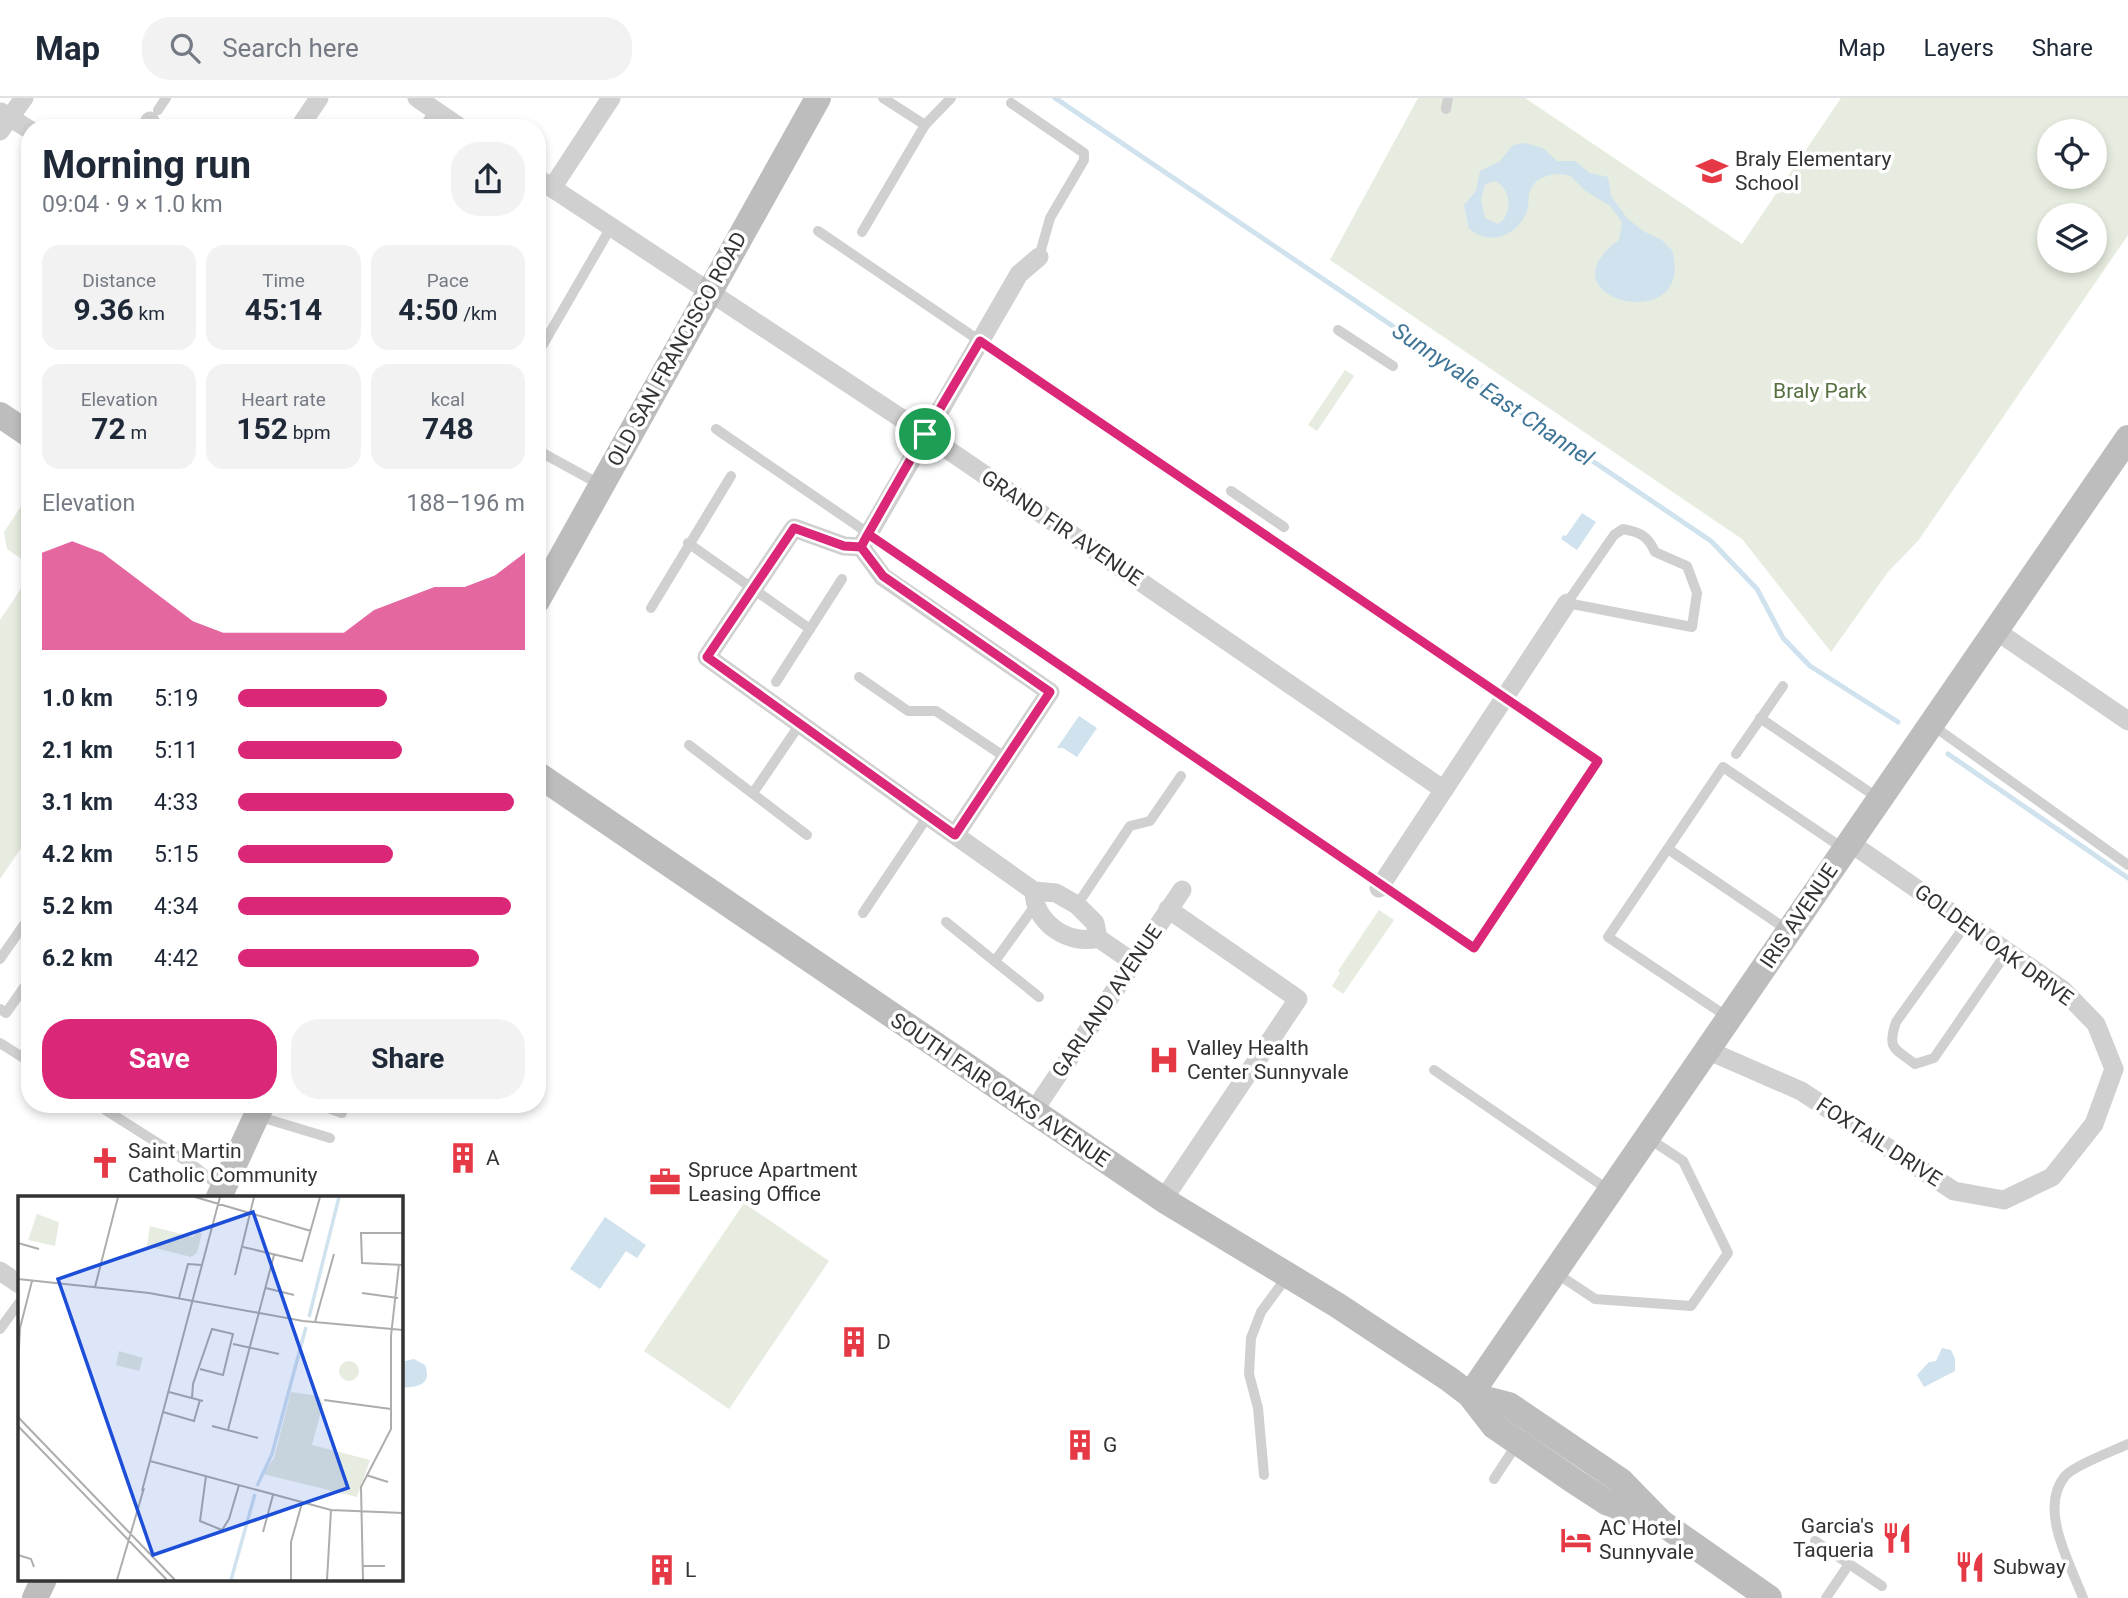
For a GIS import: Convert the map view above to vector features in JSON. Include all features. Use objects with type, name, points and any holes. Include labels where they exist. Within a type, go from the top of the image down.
[{"type":"main road","name":"OLD SAN FRANCISCO ROAD","points":[[546,585],[707,291],[818,98]]},
{"type":"main road","points":[[0,415],[21,429]]},
{"type":"main road","name":"IRIS AVENUE","points":[[1471,1395],[1930,723],[2126,446]]},
{"type":"main road","name":"SOUTH FAIR OAKS AVENUE","points":[[546,780],[1163,1200],[1367,1324],[1471,1395],[1494,1426],[1606,1502],[1662,1523]]},
{"type":"main road","points":[[221,1193],[258,1113]]},
{"type":"main road","name":"SOUTH FAIR OAKS AVENUE","points":[[1471,1395],[1509,1405],[1621,1481],[1662,1523],[1769,1598]]},
{"type":"main road","points":[[35,1598],[44,1580]]},
{"type":"street","points":[[21,127],[3,120],[24,98]]},
{"type":"street","points":[[305,119],[319,98]]},
{"type":"street","points":[[417,98],[448,119]]},
{"type":"street","points":[[546,182],[611,98]]},
{"type":"street","name":"GRAND FIR AVENUE","points":[[546,184],[925,434],[1444,790]]},
{"type":"street","points":[[1040,257],[1019,274],[865,540],[844,546],[794,528],[707,657],[955,835],[1034,899],[1042,918],[1070,937],[1083,942],[1098,938]]},
{"type":"street","points":[[865,540],[883,576],[1050,692],[955,835]]},
{"type":"street","points":[[1380,886],[1567,603]]},
{"type":"street","points":[[1995,630],[2128,720]]},
{"type":"street","name":"GOLDEN OAK DRIVE","points":[[1846,846],[1967,923],[2063,990],[2096,1024],[2121,1069]]},
{"type":"street","name":"GARLAND AVENUE","points":[[1033,1112],[1182,890]]},
{"type":"street","points":[[1034,899],[1056,893],[1077,905],[1096,923],[1098,938],[1133,962]]},
{"type":"street","points":[[1163,1200],[1298,999],[1168,909]]},
{"type":"street","name":"FOXTAIL DRIVE","points":[[1707,1051],[1801,1091],[1954,1191],[2004,1200],[2052,1177],[2094,1124],[2121,1069]]},
{"type":"street","points":[[0,1271],[18,1283]]},
{"type":"lane","points":[[152,119],[166,98]]},
{"type":"lane","points":[[883,98],[925,125]]},
{"type":"lane","points":[[862,232],[925,125],[951,98]]},
{"type":"lane","points":[[1446,110],[1448,98]]},
{"type":"lane","points":[[1011,103],[1084,153],[1084,160],[1049,218],[1040,257]]},
{"type":"lane","points":[[429,119],[435,110]]},
{"type":"lane","points":[[546,340],[611,228]]},
{"type":"lane","points":[[716,429],[865,540],[1474,948],[1598,761],[818,231]]},
{"type":"lane","points":[[1338,330],[1393,366]]},
{"type":"lane","points":[[546,455],[602,485]]},
{"type":"lane","points":[[651,608],[731,476]]},
{"type":"lane","points":[[1231,491],[1284,527]]},
{"type":"lane","points":[[1623,529],[1638,532],[1649,540],[1655,552],[1687,566],[1697,593],[1692,627],[1567,603],[1614,535],[1623,529]]},
{"type":"lane","points":[[688,543],[810,629]]},
{"type":"lane","points":[[776,682],[842,579]]},
{"type":"lane","points":[[859,677],[908,711],[936,711],[1008,759]]},
{"type":"lane","points":[[1735,754],[1783,686]]},
{"type":"lane","points":[[1760,718],[1879,798]]},
{"type":"lane","points":[[1930,723],[2128,865]]},
{"type":"lane","points":[[753,793],[800,724]]},
{"type":"lane","points":[[689,745],[807,835]]},
{"type":"lane","points":[[1729,1018],[1608,937],[1723,767],[1846,846]]},
{"type":"lane","points":[[1077,905],[1130,825],[1150,821],[1181,776]]},
{"type":"lane","points":[[863,913],[928,816]]},
{"type":"lane","points":[[1668,849],[1789,930]]},
{"type":"lane","points":[[995,961],[1034,899]]},
{"type":"lane","points":[[946,922],[1039,997]]},
{"type":"lane","points":[[1967,923],[1896,1022],[1890,1041],[1892,1046],[1914,1063],[1934,1058],[2007,953]]},
{"type":"lane","points":[[0,959],[21,929]]},
{"type":"lane","points":[[0,1009],[6,1013],[21,992]]},
{"type":"lane","points":[[0,1042],[21,1056]]},
{"type":"lane","points":[[1434,1070],[1611,1192]]},
{"type":"lane","points":[[110,1113],[197,1168],[221,1193]]},
{"type":"lane","points":[[267,1113],[330,1138]]},
{"type":"lane","points":[[1556,1273],[1595,1299],[1691,1306],[1728,1253],[1683,1161],[1648,1138]]},
{"type":"lane","points":[[1264,1475],[1258,1408],[1249,1374],[1251,1338],[1261,1312],[1287,1276]]},
{"type":"lane","points":[[0,1329],[18,1304]]},
{"type":"lane","points":[[1494,1479],[1518,1443]]},
{"type":"lane","points":[[2083,1598],[2059,1531],[2053,1499],[2066,1474],[2128,1444]]},
{"type":"lane","points":[[1815,1541],[1882,1586]]},
{"type":"lane","points":[[1826,1598],[1849,1564]]},
{"type":"green space","name":"Braly Park","points":[[1418,98],[1525,98],[1742,244],[1841,98],[2128,98],[2128,235],[2107,266],[2107,203],[2037,203],[2037,273],[2102,273],[1918,541],[1888,572],[1831,652],[1742,539],[1330,260]]},
{"type":"green space","points":[[1345,370],[1354,376],[1317,431],[1308,425]]},
{"type":"green space","points":[[21,506],[21,559],[7,549],[4,532]]},
{"type":"green space","points":[[21,588],[21,848],[0,879],[0,620]]},
{"type":"green space","points":[[1379,910],[1394,920],[1343,994],[1332,986],[1340,973],[1338,971]]},
{"type":"green space","points":[[744,1203],[829,1261],[729,1409],[644,1351]]},
{"type":"water","points":[[1524,143],[1543,148],[1557,161],[1575,161],[1590,173],[1608,177],[1611,196],[1627,218],[1643,231],[1662,240],[1672,250],[1674,277],[1663,294],[1645,301],[1624,300],[1606,293],[1596,279],[1599,261],[1619,240],[1622,222],[1610,206],[1584,190],[1571,176],[1546,176],[1535,183],[1529,194],[1525,216],[1514,230],[1507,234],[1484,237],[1469,229],[1464,205],[1476,191],[1480,171],[1500,161],[1513,145]],"holes":[[[1495,181],[1501,185],[1507,196],[1508,209],[1498,224],[1485,218],[1481,201],[1485,184]]]},
{"type":"water","points":[[1582,513],[1596,522],[1577,550],[1561,539]]},
{"type":"water","points":[[1079,716],[1097,728],[1077,757],[1063,748],[1057,748]]},
{"type":"water","points":[[605,1217],[646,1245],[637,1258],[626,1251],[600,1289],[570,1269]]},
{"type":"water","points":[[1942,1348],[1951,1350],[1955,1359],[1955,1371],[1924,1387],[1917,1375],[1929,1362],[1936,1361]]},
{"type":"water","points":[[414,1359],[425,1365],[425,1381],[417,1386],[402,1388],[402,1362]]},
{"type":"waterway","name":"Sunnyvale East Channel","points":[[1055,98],[1711,541],[1757,589],[1783,638],[1810,666],[1898,722]]},
{"type":"waterway","name":"Sunnyvale East Channel","points":[[1948,754],[2128,878]]},
{"type":"place","name":"Braly Elementary School","points":[[1712,171]]},
{"type":"place","name":"Valley Health Center Sunnyvale","points":[[1164,1060]]},
{"type":"place","name":"A","points":[[463,1158]]},
{"type":"place","name":"Saint Martin Catholic Community","points":[[105,1163]]},
{"type":"place","name":"Spruce Apartment Leasing Office","points":[[665,1182]]},
{"type":"place","name":"D","points":[[854,1342]]},
{"type":"place","name":"G","points":[[1080,1445]]},
{"type":"place","name":"Garcia's Taqueria","points":[[1897,1538]]},
{"type":"place","name":"AC Hotel Sunnyvale","points":[[1576,1540]]},
{"type":"place","name":"Subway","points":[[1970,1567]]},
{"type":"place","name":"L","points":[[662,1570]]},
{"type":"route","points":[[925,434],[868,534],[861,547],[883,576],[1050,692],[955,835],[707,657],[794,528],[844,546],[861,547],[868,534],[1474,948],[1598,761],[980,341],[925,434]]}]
